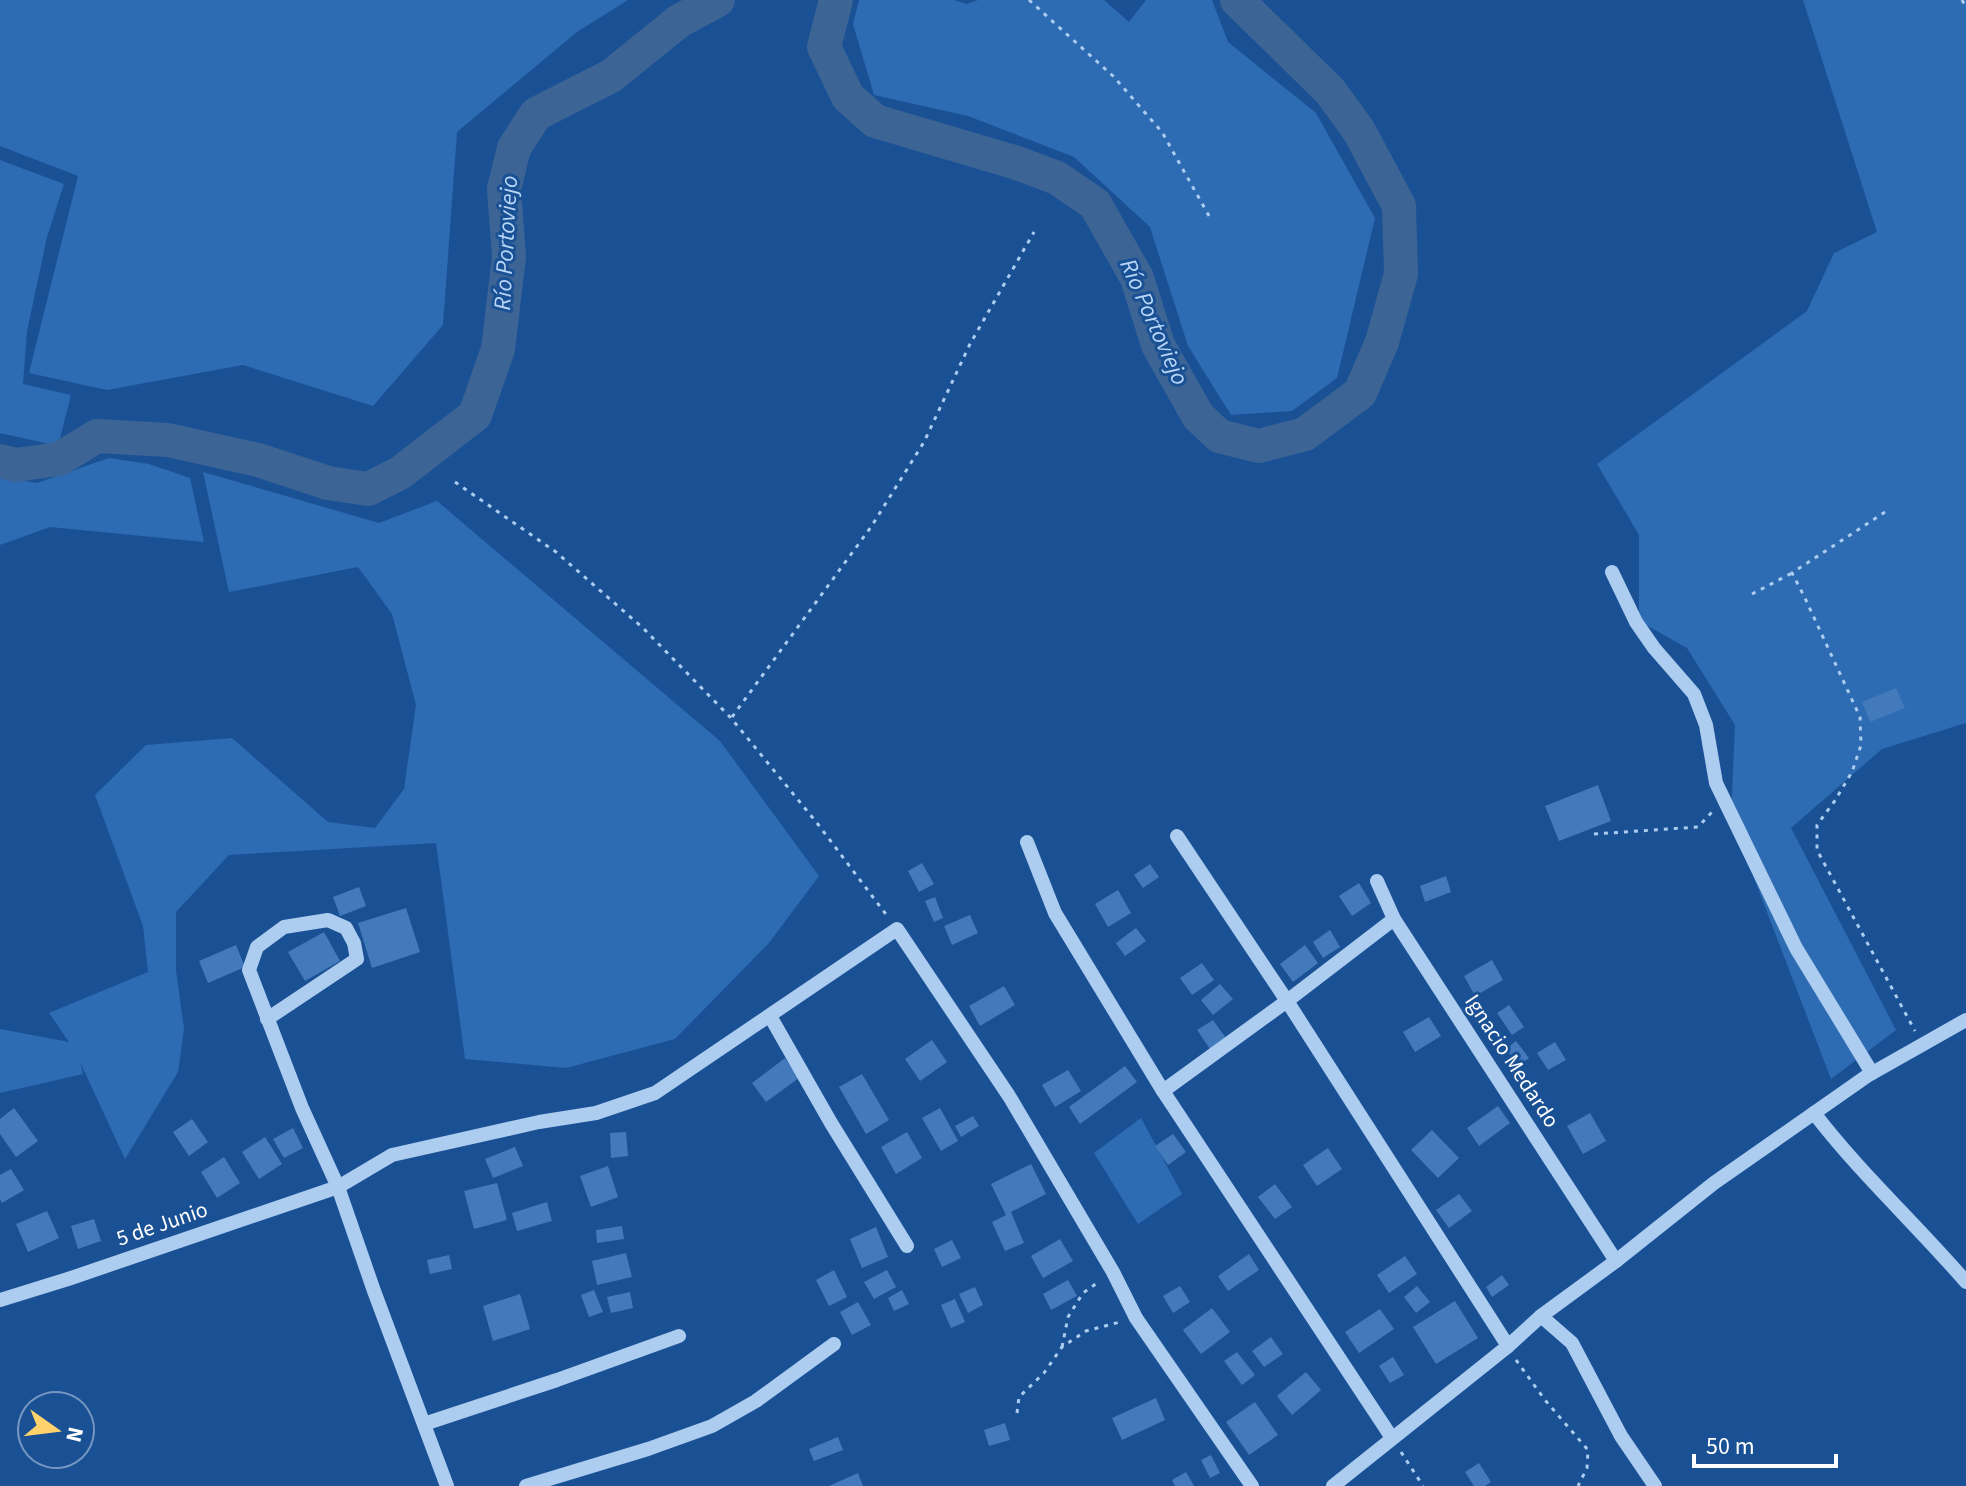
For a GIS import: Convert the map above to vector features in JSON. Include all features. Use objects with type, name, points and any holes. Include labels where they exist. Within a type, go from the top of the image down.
[{"type":"street","points":[[1612,572],[1636,622],[1694,694],[1706,725],[1716,783],[1796,948],[1872,1073]]},
{"type":"street","points":[[1177,836],[1287,1001],[1507,1346]]},
{"type":"street","points":[[1027,842],[1055,913],[1163,1091],[1392,1438]]},
{"type":"street","name":"Ignacio Medardo","points":[[1377,881],[1394,919],[1616,1261]]},
{"type":"street","points":[[1163,1091],[1394,919]]},
{"type":"street","points":[[267,1019],[357,959],[354,943],[346,928],[328,920],[284,927],[257,947],[249,970],[267,1019],[302,1108],[338,1187],[447,1486]]},
{"type":"street","points":[[897,929],[1009,1096],[1113,1272],[1136,1318],[1252,1486]]},
{"type":"street","name":"5 de Junio","points":[[0,1300],[338,1187],[392,1155],[539,1122],[596,1113],[655,1093],[897,929]]},
{"type":"street","points":[[770,1016],[907,1246]]},
{"type":"street","points":[[1333,1486],[1541,1316],[1714,1183],[1872,1073],[1966,1020]]},
{"type":"street","points":[[1814,1113],[1846,1154],[1966,1282]]},
{"type":"street","points":[[1541,1316],[1572,1343],[1621,1436],[1655,1486]]},
{"type":"street","points":[[424,1424],[679,1336]]},
{"type":"street","points":[[526,1486],[712,1426],[756,1401],[834,1344]]},
{"type":"path","points":[[1029,0],[1113,76],[1162,132],[1209,216]]},
{"type":"path","points":[[1962,0],[1966,7]]},
{"type":"path","points":[[731,718],[871,527],[924,442],[970,344],[1034,232]]},
{"type":"path","points":[[455,482],[556,552],[643,628],[731,718],[817,823],[897,929]]},
{"type":"path","points":[[1752,594],[1792,573],[1885,512]]},
{"type":"path","points":[[1792,573],[1860,717],[1861,745],[1852,772],[1817,825],[1817,850],[1923,1045]]},
{"type":"path","points":[[1594,834],[1698,827],[1725,801]]},
{"type":"path","points":[[1062,1347],[1068,1317],[1083,1293],[1113,1272]]},
{"type":"path","points":[[1017,1413],[1019,1397],[1044,1373],[1062,1347],[1086,1331],[1136,1318]]},
{"type":"path","points":[[1507,1346],[1545,1400],[1588,1450],[1587,1468],[1578,1486]]},
{"type":"path","points":[[1392,1438],[1423,1486]]},
{"type":"shaded area","points":[[0,0],[628,0],[577,32],[457,132],[443,325],[373,406],[243,365],[107,390],[29,373],[78,176],[0,146]]},
{"type":"shaded area","points":[[859,0],[954,0],[967,4],[978,0],[1104,0],[1129,22],[1146,0],[1212,0],[1228,42],[1316,113],[1375,218],[1337,378],[1292,411],[1231,415],[1188,346],[1150,227],[1074,157],[968,116],[874,95],[853,24]]},
{"type":"shaded area","points":[[1803,0],[1966,0],[1966,723],[1882,749],[1791,828],[1896,1030],[1831,1079],[1731,818],[1735,725],[1687,648],[1639,621],[1639,535],[1597,464],[1807,311],[1834,253],[1877,232]]},
{"type":"shaded area","points":[[0,160],[64,184],[47,237],[27,331],[23,384],[71,395],[58,446],[0,433]]},
{"type":"shaded area","points":[[109,458],[149,464],[190,478],[204,542],[50,527],[0,545],[0,477],[37,483]]},
{"type":"shaded area","points":[[203,472],[379,523],[437,501],[720,741],[819,876],[769,943],[675,1039],[566,1068],[465,1059],[436,843],[229,855],[176,912],[176,970],[184,1029],[178,1072],[125,1159],[80,1062],[83,1074],[0,1093],[0,1029],[69,1042],[49,1013],[148,972],[143,926],[95,795],[146,745],[232,738],[328,822],[375,828],[404,789],[416,705],[392,614],[358,567],[229,592]]},
{"type":"shaded area","points":[[1141,1118],[1182,1194],[1138,1224],[1094,1153]]},
{"type":"building","points":[[1896,688],[1905,708],[1870,722],[1862,702]]},
{"type":"building","points":[[1598,785],[1611,821],[1559,841],[1545,806]]},
{"type":"building","points":[[922,863],[934,884],[919,892],[908,871]]},
{"type":"building","points":[[1150,864],[1159,877],[1143,888],[1134,875]]},
{"type":"building","points":[[1446,876],[1451,892],[1425,902],[1420,886]]},
{"type":"building","points":[[1359,883],[1371,903],[1352,916],[1339,896]]},
{"type":"building","points":[[359,887],[366,906],[340,916],[333,897]]},
{"type":"building","points":[[1118,890],[1131,913],[1108,927],[1095,904]]},
{"type":"building","points":[[935,897],[943,918],[934,922],[925,901]]},
{"type":"building","points":[[406,908],[420,952],[372,968],[358,923]]},
{"type":"building","points":[[970,915],[978,933],[952,945],[944,926]]},
{"type":"building","points":[[1136,928],[1146,941],[1125,956],[1116,943]]},
{"type":"building","points":[[1330,930],[1340,947],[1323,958],[1313,942]]},
{"type":"building","points":[[324,932],[340,961],[305,981],[288,952]]},
{"type":"building","points":[[236,945],[245,967],[208,983],[199,961]]},
{"type":"building","points":[[1305,945],[1318,963],[1293,982],[1280,964]]},
{"type":"building","points":[[1492,960],[1503,980],[1475,996],[1464,976]]},
{"type":"building","points":[[1202,963],[1214,980],[1192,995],[1180,978]]},
{"type":"building","points":[[1220,984],[1233,999],[1213,1015],[1201,1000]]},
{"type":"building","points":[[1004,986],[1015,1005],[980,1026],[969,1006]]},
{"type":"building","points":[[1509,1005],[1524,1027],[1512,1035],[1497,1013]]},
{"type":"building","points":[[1429,1017],[1441,1036],[1415,1052],[1403,1032]]},
{"type":"building","points":[[1213,1020],[1228,1041],[1212,1052],[1197,1030]]},
{"type":"building","points":[[932,1040],[947,1062],[920,1081],[905,1059]]},
{"type":"building","points":[[1516,1041],[1529,1058],[1518,1066],[1506,1049]]},
{"type":"building","points":[[1555,1042],[1566,1060],[1548,1070],[1537,1053]]},
{"type":"building","points":[[785,1058],[799,1078],[766,1102],[752,1083]]},
{"type":"building","points":[[1125,1066],[1137,1082],[1080,1124],[1069,1107]]},
{"type":"building","points":[[1068,1070],[1081,1091],[1055,1107],[1042,1085]]},
{"type":"building","points":[[862,1074],[889,1120],[866,1134],[839,1087]]},
{"type":"building","points":[[1498,1106],[1510,1123],[1479,1146],[1467,1128]]},
{"type":"building","points":[[14,1108],[38,1141],[16,1157],[0,1134],[0,1119]]},
{"type":"building","points":[[940,1108],[958,1141],[941,1151],[922,1118]]},
{"type":"building","points":[[1590,1113],[1606,1141],[1583,1154],[1567,1126]]},
{"type":"building","points":[[973,1116],[979,1126],[961,1137],[955,1126]]},
{"type":"building","points":[[192,1119],[208,1142],[189,1156],[173,1132]]},
{"type":"building","points":[[293,1128],[303,1148],[284,1158],[273,1139]]},
{"type":"building","points":[[1432,1130],[1459,1158],[1438,1178],[1411,1150]]},
{"type":"building","points":[[626,1132],[628,1156],[611,1158],[610,1133]]},
{"type":"building","points":[[907,1132],[922,1158],[896,1174],[881,1147]]},
{"type":"building","points":[[1173,1134],[1186,1152],[1168,1165],[1155,1146]]},
{"type":"building","points":[[265,1137],[282,1164],[259,1179],[242,1152]]},
{"type":"building","points":[[515,1147],[523,1166],[493,1178],[485,1159]]},
{"type":"building","points":[[1328,1148],[1342,1169],[1317,1186],[1303,1165]]},
{"type":"building","points":[[224,1157],[240,1183],[217,1198],[201,1172]]},
{"type":"building","points":[[1031,1164],[1046,1194],[1011,1212],[1024,1243],[1005,1251],[992,1222],[1006,1215],[991,1184]]},
{"type":"building","points":[[608,1166],[618,1197],[591,1207],[580,1176]]},
{"type":"building","points":[[11,1169],[24,1190],[2,1203],[0,1175]]},
{"type":"building","points":[[497,1183],[507,1220],[474,1229],[464,1191]]},
{"type":"building","points":[[1275,1184],[1292,1207],[1275,1219],[1258,1197]]},
{"type":"building","points":[[1459,1194],[1472,1211],[1449,1228],[1436,1210]]},
{"type":"building","points":[[547,1202],[552,1221],[517,1231],[512,1213]]},
{"type":"building","points":[[47,1211],[59,1238],[28,1252],[16,1224]]},
{"type":"building","points":[[94,1219],[101,1241],[78,1249],[71,1226]]},
{"type":"building","points":[[622,1226],[624,1239],[597,1243],[596,1230]]},
{"type":"building","points":[[876,1227],[888,1257],[862,1268],[850,1239]]},
{"type":"building","points":[[1060,1239],[1073,1261],[1043,1278],[1031,1256]]},
{"type":"building","points":[[952,1240],[961,1258],[942,1267],[934,1249]]},
{"type":"building","points":[[626,1253],[632,1277],[597,1285],[592,1261]]},
{"type":"building","points":[[1249,1254],[1259,1270],[1228,1291],[1218,1276]]},
{"type":"building","points":[[449,1255],[452,1269],[430,1274],[427,1260]]},
{"type":"building","points":[[1405,1256],[1417,1274],[1389,1293],[1377,1275]]},
{"type":"building","points":[[834,1270],[847,1297],[829,1306],[816,1280]]},
{"type":"building","points":[[887,1270],[896,1287],[874,1299],[864,1282]]},
{"type":"building","points":[[1502,1275],[1509,1285],[1492,1297],[1486,1287]]},
{"type":"building","points":[[1068,1280],[1077,1296],[1051,1310],[1043,1294]]},
{"type":"building","points":[[1180,1286],[1190,1302],[1173,1313],[1163,1296]]},
{"type":"building","points":[[1417,1286],[1430,1302],[1416,1313],[1404,1297]]},
{"type":"building","points":[[975,1287],[983,1305],[968,1313],[959,1294]]},
{"type":"building","points":[[594,1290],[603,1312],[589,1317],[581,1295]]},
{"type":"building","points":[[902,1290],[909,1304],[894,1311],[888,1298]]},
{"type":"building","points":[[630,1292],[633,1308],[611,1313],[607,1297]]},
{"type":"building","points":[[520,1294],[530,1329],[493,1341],[483,1306]]},
{"type":"building","points":[[955,1299],[965,1322],[951,1328],[941,1305]]},
{"type":"building","points":[[1455,1301],[1478,1338],[1436,1364],[1413,1327]]},
{"type":"building","points":[[858,1302],[871,1325],[852,1335],[840,1312]]},
{"type":"building","points":[[1212,1308],[1230,1332],[1201,1354],[1183,1330]]},
{"type":"building","points":[[1380,1309],[1394,1329],[1359,1353],[1345,1332]]},
{"type":"building","points":[[1271,1337],[1283,1354],[1264,1367],[1252,1351]]},
{"type":"building","points":[[1237,1352],[1255,1375],[1242,1385],[1224,1361]]},
{"type":"building","points":[[1393,1357],[1404,1375],[1390,1383],[1379,1366]]},
{"type":"building","points":[[1306,1372],[1321,1390],[1292,1415],[1277,1396]]},
{"type":"building","points":[[1156,1398],[1165,1420],[1122,1440],[1112,1418]]},
{"type":"building","points":[[1255,1402],[1278,1435],[1249,1455],[1226,1422]]},
{"type":"building","points":[[1005,1423],[1010,1440],[989,1446],[984,1430]]},
{"type":"building","points":[[838,1437],[843,1450],[814,1461],[809,1449]]},
{"type":"building","points":[[1211,1455],[1220,1473],[1210,1478],[1201,1460]]},
{"type":"building","points":[[1479,1463],[1491,1482],[1485,1486],[1474,1486],[1465,1472]]},
{"type":"building","points":[[1186,1472],[1194,1486],[1175,1486],[1172,1480]]},
{"type":"building","points":[[858,1473],[863,1486],[829,1486]]},
{"type":"waterway","name":"Río Portoviejo","points":[[0,461],[16,465],[59,459],[97,436],[168,440],[258,460],[328,483],[368,489],[400,473],[475,415],[498,349],[509,257],[504,189],[514,148],[536,114],[611,76],[679,21],[718,0]]},
{"type":"waterway","name":"Río Portoviejo","points":[[836,0],[824,47],[848,97],[875,121],[1057,178],[1095,204],[1137,278],[1158,345],[1198,416],[1219,436],[1259,446],[1305,434],[1360,393],[1382,342],[1401,274],[1399,206],[1359,131],[1330,91],[1237,0]]}]
